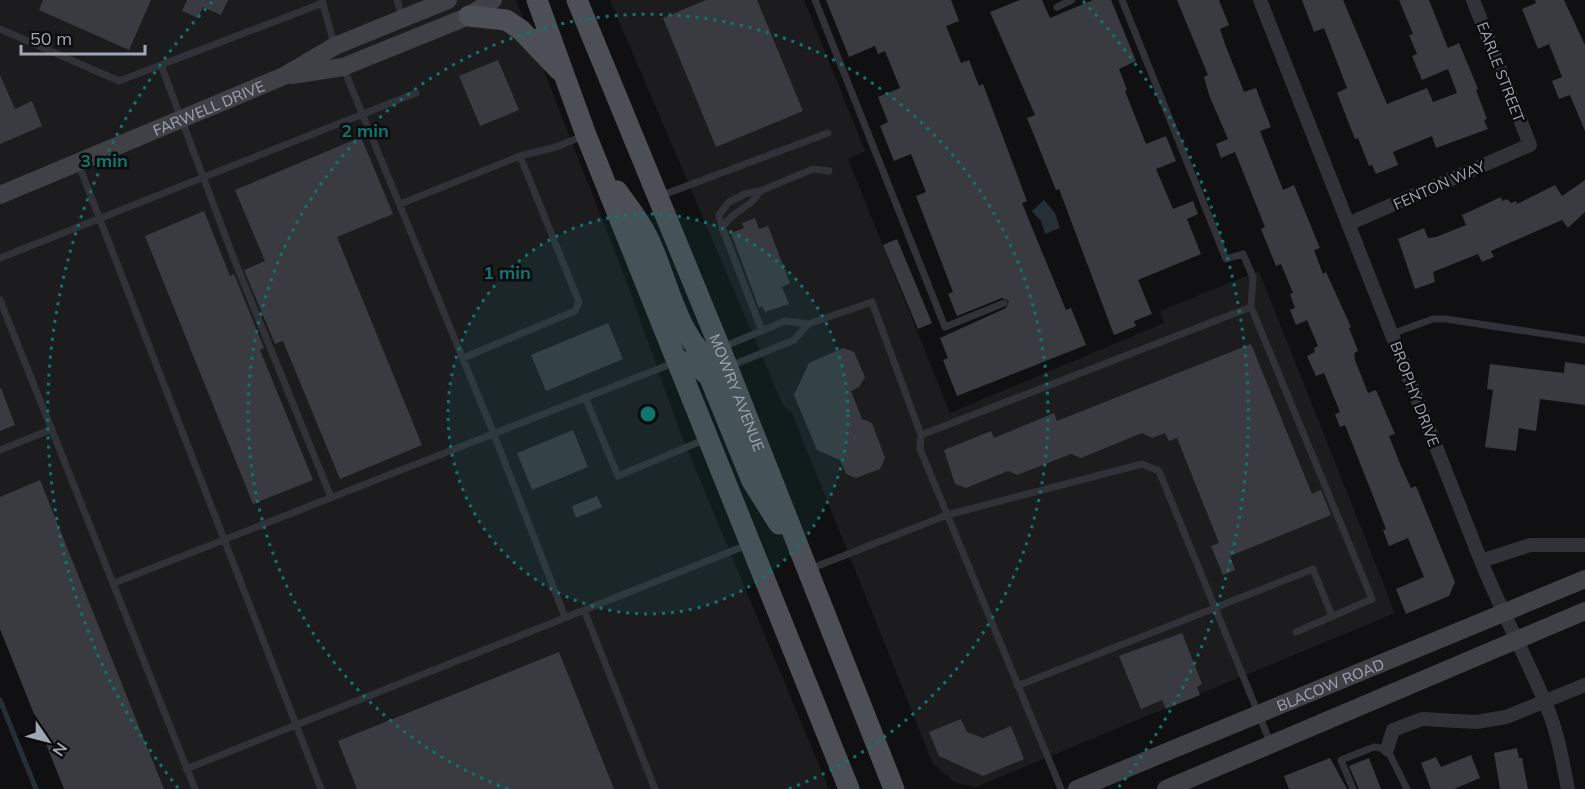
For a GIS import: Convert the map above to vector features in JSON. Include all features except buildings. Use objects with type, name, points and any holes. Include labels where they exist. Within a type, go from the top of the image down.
[{"type":"main road","name":"FARWELL DRIVE","points":[[0,195],[284,76],[335,46],[448,0]]},
{"type":"main road","name":"FARWELL DRIVE","points":[[284,76],[343,68],[469,16],[493,0]]},
{"type":"main road","points":[[537,0],[586,135],[849,789]]},
{"type":"main road","name":"MOWRY AVENUE","points":[[577,0],[724,357],[807,570],[895,784]]},
{"type":"main road","points":[[592,39],[594,0]]},
{"type":"main road","points":[[469,16],[506,20],[521,30],[564,76]]},
{"type":"main road","points":[[598,164],[648,238],[688,337],[718,368],[724,357]]},
{"type":"main road","points":[[677,361],[693,363],[709,376],[752,481],[807,570]]},
{"type":"main road","name":"BLACOW ROAD","points":[[1077,789],[1585,579]]},
{"type":"main road","points":[[1166,789],[1191,784],[1271,744],[1585,611]]},
{"type":"street","name":"BROPHY DRIVE","points":[[1260,0],[1481,561],[1502,612],[1545,701],[1558,741],[1568,789]]},
{"type":"street","name":"EARLE STREET","points":[[1473,0],[1530,145]]},
{"type":"street","name":"FENTON WAY","points":[[1348,225],[1530,145]]},
{"type":"street","points":[[1481,561],[1530,544],[1585,545]]},
{"type":"street","points":[[1387,748],[1393,730],[1422,719],[1476,722],[1506,717],[1585,685]]},
{"type":"lane","points":[[397,0],[402,20]]},
{"type":"lane","points":[[815,0],[945,327],[1004,303]]},
{"type":"lane","points":[[1057,7],[1072,0]]},
{"type":"lane","points":[[1122,0],[1226,259],[1243,254],[1253,278],[1251,307],[1372,599],[1296,632]]},
{"type":"lane","points":[[0,29],[119,81],[322,2],[335,46]]},
{"type":"lane","points":[[161,65],[255,312],[332,497]]},
{"type":"lane","points":[[343,68],[493,432],[565,617]]},
{"type":"lane","points":[[0,258],[416,93]]},
{"type":"lane","points":[[658,197],[828,133]]},
{"type":"lane","points":[[400,204],[520,156],[556,147],[586,135]]},
{"type":"lane","points":[[463,358],[575,311],[579,302],[520,156]]},
{"type":"lane","points":[[78,163],[321,789]]},
{"type":"lane","points":[[762,331],[722,229],[719,215],[729,202],[745,194],[760,191],[813,169],[829,171]]},
{"type":"lane","points":[[722,229],[730,216],[752,204],[760,191]]},
{"type":"lane","points":[[0,300],[195,789]]},
{"type":"lane","points":[[724,357],[762,331],[785,321],[808,324],[872,302],[921,435],[920,449],[1060,789]]},
{"type":"lane","points":[[921,435],[1251,307]]},
{"type":"lane","points":[[1391,334],[1433,319],[1446,319],[1585,340]]},
{"type":"lane","points":[[724,357],[794,340],[808,324]]},
{"type":"lane","points":[[114,583],[677,361]]},
{"type":"lane","points":[[585,397],[618,476],[709,438]]},
{"type":"lane","points":[[0,450],[52,429]]},
{"type":"lane","points":[[807,570],[947,515],[1142,464],[1159,471],[1271,744]]},
{"type":"lane","points":[[186,769],[751,543]]},
{"type":"lane","points":[[1017,686],[1313,569],[1332,616]]},
{"type":"lane","points":[[584,610],[655,789]]},
{"type":"lane","points":[[1353,789],[1341,760],[1374,747],[1387,748],[1407,789]]},
{"type":"shaded area","points":[[0,0],[516,0],[626,280],[680,432],[829,789],[66,789],[0,628]]},
{"type":"shaded area","points":[[610,0],[804,0],[865,151],[848,159],[950,413],[1164,323],[1160,311],[1259,271],[1395,613],[976,787],[954,782],[933,764],[792,413],[783,405]]},
{"type":"shaded area","points":[[1044,200],[1055,213],[1060,228],[1045,234],[1041,221],[1032,211]]},
{"type":"waterway","points":[[0,700],[36,789]]}]
